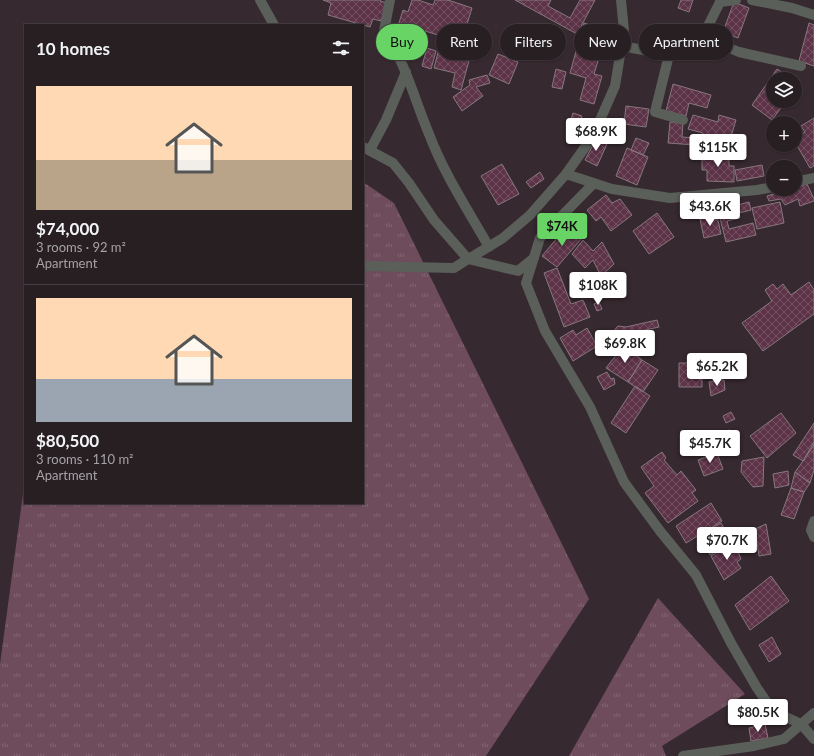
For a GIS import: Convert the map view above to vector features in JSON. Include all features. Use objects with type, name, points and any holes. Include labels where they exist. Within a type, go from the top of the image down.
[{"type":"street","points":[[260,0],[273,24]]},
{"type":"street","points":[[390,0],[384,31],[393,45],[406,72],[429,135],[446,173],[489,247]]},
{"type":"street","points":[[621,0],[623,24]]},
{"type":"street","points":[[709,24],[720,2],[736,0]]},
{"type":"street","points":[[752,0],[792,8],[814,15]]},
{"type":"street","points":[[733,50],[801,66]]},
{"type":"street","points":[[364,266],[454,268],[503,238],[530,215],[566,174],[593,136],[615,86],[620,60]]},
{"type":"street","points":[[668,60],[655,112],[683,120]]},
{"type":"street","points":[[406,72],[386,120],[366,148],[393,163],[409,183],[434,220],[468,259],[518,271],[534,258]]},
{"type":"street","points":[[566,174],[612,189],[670,198],[766,188]]},
{"type":"street","points":[[802,181],[814,178]]},
{"type":"street","points":[[594,183],[540,238],[526,283],[545,331],[590,407],[624,482],[660,531],[696,575],[731,644],[757,688],[773,711],[801,724],[814,739]]},
{"type":"street","points":[[814,521],[811,530],[814,537]]},
{"type":"street","points":[[683,756],[754,746],[784,739],[814,713]]},
{"type":"green space","points":[[364,183],[394,203],[589,599],[486,756],[0,756],[0,664],[24,486],[24,504],[364,504]]},
{"type":"green space","points":[[658,598],[745,694],[662,746],[666,756],[569,756]]},
{"type":"building","points":[[323,0],[381,0],[380,1],[387,3],[381,21],[373,19],[370,27],[364,24],[328,15],[331,3]]},
{"type":"building","points":[[412,0],[418,0],[433,5],[435,0],[448,0],[472,8],[467,24],[436,24],[436,34],[428,32],[428,24],[399,23],[403,10],[408,12]]},
{"type":"building","points":[[515,0],[551,0],[548,6],[570,18],[580,0],[595,0],[582,24],[574,24],[574,32],[566,28],[566,24],[559,24]]},
{"type":"building","points":[[681,0],[693,0],[689,12],[678,8]]},
{"type":"building","points":[[734,2],[749,8],[738,38],[733,36],[733,24],[726,24]]},
{"type":"building","points":[[809,23],[814,25],[814,66],[799,61]]},
{"type":"building","points":[[428,48],[436,51],[431,69],[422,66],[424,60],[428,60]]},
{"type":"building","points":[[498,54],[500,55],[500,60],[513,60],[518,62],[509,84],[489,75]]},
{"type":"building","points":[[574,59],[574,60],[598,60],[594,74],[602,76],[594,104],[580,100],[586,78],[570,73]]},
{"type":"building","points":[[436,60],[469,60],[461,90],[452,87],[455,73],[434,68]]},
{"type":"building","points":[[556,69],[566,72],[562,89],[552,87]]},
{"type":"building","points":[[487,75],[490,83],[476,87],[483,96],[462,111],[453,97],[470,85],[469,80]]},
{"type":"building","points":[[673,84],[711,95],[707,108],[689,103],[686,116],[666,111]]},
{"type":"building","points":[[766,85],[766,108],[781,108],[775,116],[767,116],[752,105]]},
{"type":"building","points":[[626,106],[649,109],[646,127],[624,124]]},
{"type":"building","points":[[573,113],[582,116],[578,128],[569,126]]},
{"type":"building","points":[[693,115],[718,122],[719,115],[736,120],[730,140],[714,136],[709,150],[698,147],[703,133],[688,129]]},
{"type":"building","points":[[814,118],[814,166],[810,168],[801,152],[802,152],[802,134],[805,132],[802,125]]},
{"type":"building","points":[[670,122],[683,123],[682,137],[696,138],[696,145],[668,143]]},
{"type":"building","points":[[636,138],[649,143],[643,155],[631,150]]},
{"type":"building","points":[[596,139],[607,144],[597,166],[585,160]]},
{"type":"building","points":[[627,148],[648,157],[637,185],[616,176]]},
{"type":"building","points":[[702,155],[729,156],[729,166],[734,166],[734,182],[707,181],[707,170],[702,170]]},
{"type":"building","points":[[502,164],[519,194],[498,205],[481,176]]},
{"type":"building","points":[[762,165],[764,176],[737,181],[735,170]]},
{"type":"building","points":[[540,172],[544,179],[531,188],[526,182]]},
{"type":"building","points":[[807,184],[814,201],[800,206],[798,199],[785,205],[781,199],[769,201],[767,196],[802,196],[802,186]]},
{"type":"building","points":[[606,195],[612,203],[620,199],[632,215],[611,231],[601,217],[596,221],[587,210]]},
{"type":"building","points":[[749,202],[751,210],[739,213],[740,218],[727,221],[729,229],[753,223],[756,235],[726,242],[718,210]]},
{"type":"building","points":[[780,202],[784,223],[757,229],[752,208]]},
{"type":"building","points":[[657,213],[674,237],[649,254],[633,231]]},
{"type":"building","points":[[717,216],[721,234],[704,238],[700,219]]},
{"type":"building","points":[[567,226],[582,238],[557,267],[542,256]]},
{"type":"building","points":[[583,240],[593,251],[602,242],[614,264],[601,276],[593,260],[585,268],[572,254]]},
{"type":"building","points":[[557,268],[571,304],[583,300],[590,317],[564,327],[544,273]]},
{"type":"building","points":[[809,282],[814,290],[814,314],[763,351],[742,323],[772,301],[765,290],[773,284],[777,289],[783,284],[791,295]]},
{"type":"building","points":[[599,302],[602,309],[597,311],[594,304]]},
{"type":"building","points":[[657,320],[659,327],[627,334],[619,343],[610,335],[618,326],[626,327]]},
{"type":"building","points":[[587,328],[597,346],[573,361],[560,338],[573,330],[576,335]]},
{"type":"building","points":[[630,335],[642,341],[638,349],[626,344]]},
{"type":"building","points":[[624,345],[642,360],[628,382],[606,368]]},
{"type":"building","points":[[642,360],[658,370],[643,392],[628,382]]},
{"type":"building","points":[[679,363],[702,363],[702,387],[679,387]]},
{"type":"building","points":[[607,372],[611,379],[614,378],[615,384],[604,390],[597,377]]},
{"type":"building","points":[[724,380],[725,390],[711,396],[709,382]]},
{"type":"building","points":[[635,386],[650,396],[626,433],[611,423]]},
{"type":"building","points":[[731,412],[735,419],[726,423],[723,416]]},
{"type":"building","points":[[781,413],[796,433],[767,458],[750,436]]},
{"type":"building","points":[[814,423],[814,445],[803,461],[793,455]]},
{"type":"building","points":[[730,430],[731,438],[722,440],[720,432]]},
{"type":"building","points":[[814,442],[814,470],[810,483],[795,472]]},
{"type":"building","points":[[662,452],[666,458],[664,460],[677,475],[681,471],[696,490],[692,493],[698,501],[668,523],[645,493],[654,486],[641,467]]},
{"type":"building","points":[[717,453],[723,469],[704,476],[698,460]]},
{"type":"building","points":[[764,457],[763,486],[753,487],[741,472],[742,461]]},
{"type":"building","points":[[788,471],[789,485],[775,488],[773,474]]},
{"type":"building","points":[[795,472],[810,483],[804,492],[791,488]]},
{"type":"building","points":[[791,488],[804,492],[794,519],[781,515]]},
{"type":"building","points":[[711,503],[722,521],[686,543],[676,526]]},
{"type":"building","points":[[721,523],[732,542],[710,555],[699,536]]},
{"type":"building","points":[[766,524],[771,554],[759,556],[755,529]]},
{"type":"building","points":[[734,542],[741,559],[737,562],[741,568],[724,580],[711,556]]},
{"type":"building","points":[[771,576],[789,601],[750,630],[735,605]]},
{"type":"building","points":[[772,637],[781,654],[769,662],[759,645]]},
{"type":"building","points":[[765,724],[768,738],[751,741],[749,728]]}]
